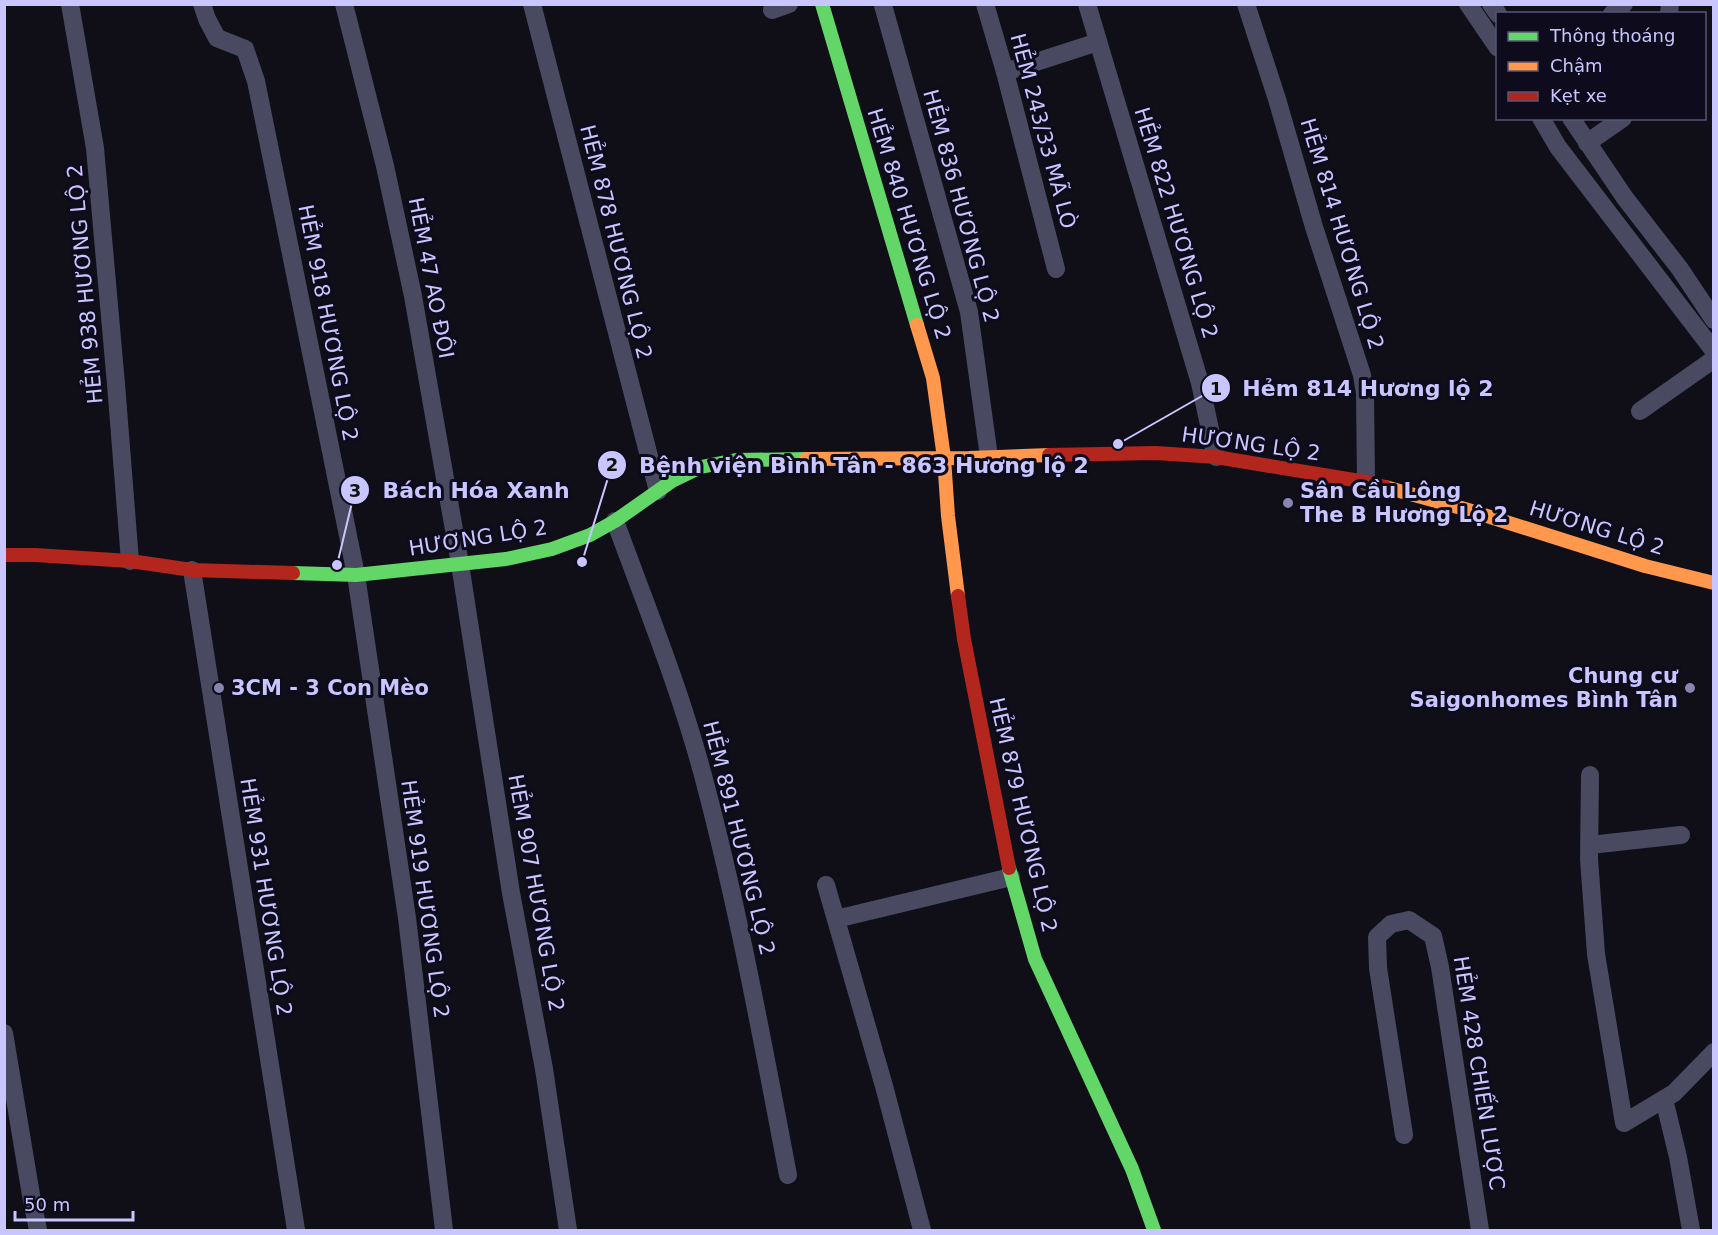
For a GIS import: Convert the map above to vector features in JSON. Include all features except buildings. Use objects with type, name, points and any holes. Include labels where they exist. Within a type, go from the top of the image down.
[{"type":"main road","name":"HẺM 840 HƯƠNG LỘ 2","points":[[822,4],[933,378],[944,458]]},
{"type":"main road","name":"HƯƠNG LỘ 2","points":[[4,555],[130,561],[192,570],[356,575],[506,559],[552,549],[590,535],[615,522],[672,481],[702,467],[736,460],[1156,453],[1216,457],[1366,482],[1456,506],[1645,566],[1713,584]]},
{"type":"main road","name":"HẺM 879 HƯƠNG LỘ 2","points":[[944,458],[948,516],[964,639],[1011,877],[1035,959],[1132,1169],[1154,1230]]},
{"type":"street","name":"HẺM 938 HƯƠNG LỘ 2","points":[[70,4],[95,148],[130,561]]},
{"type":"street","name":"HẺM 918 HƯƠNG LỘ 2","points":[[202,4],[217,38],[245,49],[256,81],[356,575]]},
{"type":"street","name":"HẺM 47 AO ĐÔI","points":[[344,4],[385,166],[413,296],[460,564]]},
{"type":"street","name":"HẺM 878 HƯƠNG LỘ 2","points":[[532,4],[658,491]]},
{"type":"street","name":"HẺM 243/33 MÃ LÒ","points":[[985,4],[1056,269]]},
{"type":"street","name":"HẺM 822 HƯƠNG LỘ 2","points":[[1087,4],[1200,383],[1216,457]]},
{"type":"street","name":"HẺM 814 HƯƠNG LỘ 2","points":[[1246,4],[1362,375],[1365,393],[1366,482]]},
{"type":"street","points":[[1468,4],[1496,46]]},
{"type":"street","name":"HẺM 836 HƯƠNG LỘ 2","points":[[883,5],[969,312],[989,457]]},
{"type":"street","points":[[1005,72],[1098,42]]},
{"type":"street","points":[[1542,120],[1558,147],[1713,351]]},
{"type":"street","points":[[1572,120],[1624,198],[1680,269],[1713,320]]},
{"type":"street","points":[[1587,143],[1620,120]]},
{"type":"street","points":[[1640,411],[1713,359]]},
{"type":"street","name":"HẺM 891 HƯƠNG LỘ 2","points":[[615,522],[672,675],[705,782],[749,970],[788,1174]]},
{"type":"street","name":"HẺM 907 HƯƠNG LỘ 2","points":[[460,564],[511,893],[544,1069],[568,1230]]},
{"type":"street","name":"HẺM 931 HƯƠNG LỘ 2","points":[[192,570],[296,1230]]},
{"type":"street","name":"HẺM 919 HƯƠNG LỘ 2","points":[[356,575],[407,918],[444,1230]]},
{"type":"street","points":[[1590,775],[1590,844],[1596,954],[1624,1123],[1674,1094],[1713,1052]]},
{"type":"street","points":[[1590,844],[1681,835]]},
{"type":"street","points":[[836,919],[1011,877]]},
{"type":"street","points":[[826,885],[881,1074],[922,1230]]},
{"type":"street","name":"HẺM 428 CHIẾN LƯỢC","points":[[1404,1135],[1378,968],[1377,937],[1391,924],[1409,920],[1433,936],[1440,967],[1480,1230]]},
{"type":"street","points":[[4,1032],[38,1230]]},
{"type":"street","points":[[1664,1099],[1678,1157],[1690,1230]]},
{"type":"traffic: fast","points":[[822,4],[917,325]]},
{"type":"traffic: fast","points":[[293,573],[356,575],[506,559],[552,549],[590,535],[615,521],[672,481],[701,467],[736,460],[806,459]]},
{"type":"traffic: fast","points":[[1009,868],[1035,959],[1132,1169],[1154,1230]]},
{"type":"traffic: slow","points":[[917,325],[933,378],[944,458],[948,516],[958,596]]},
{"type":"traffic: slow","points":[[806,459],[1049,455]]},
{"type":"traffic: slow","points":[[1385,487],[1465,509],[1645,566],[1714,583]]},
{"type":"traffic: jam","points":[[1049,455],[1156,453],[1216,457],[1385,487]]},
{"type":"traffic: jam","points":[[4,555],[130,561],[192,570],[293,573]]},
{"type":"traffic: jam","points":[[958,596],[964,639],[1009,868]]},
{"type":"place","name":"Hẻm 814 Hương lộ 2","points":[[1118,444]]},
{"type":"place","name":"Sân Cầu Lông The B Hương Lộ 2","points":[[1288,503]]},
{"type":"place","name":"Bệnh viện Bình Tân - 863 Hương lộ 2","points":[[582,562]]},
{"type":"place","name":"Bách Hóa Xanh","points":[[337,565]]},
{"type":"place","name":"3CM - 3 Con Mèo","points":[[219,688]]},
{"type":"place","name":"Chung cư Saigonhomes Bình Tân","points":[[1690,688]]}]
